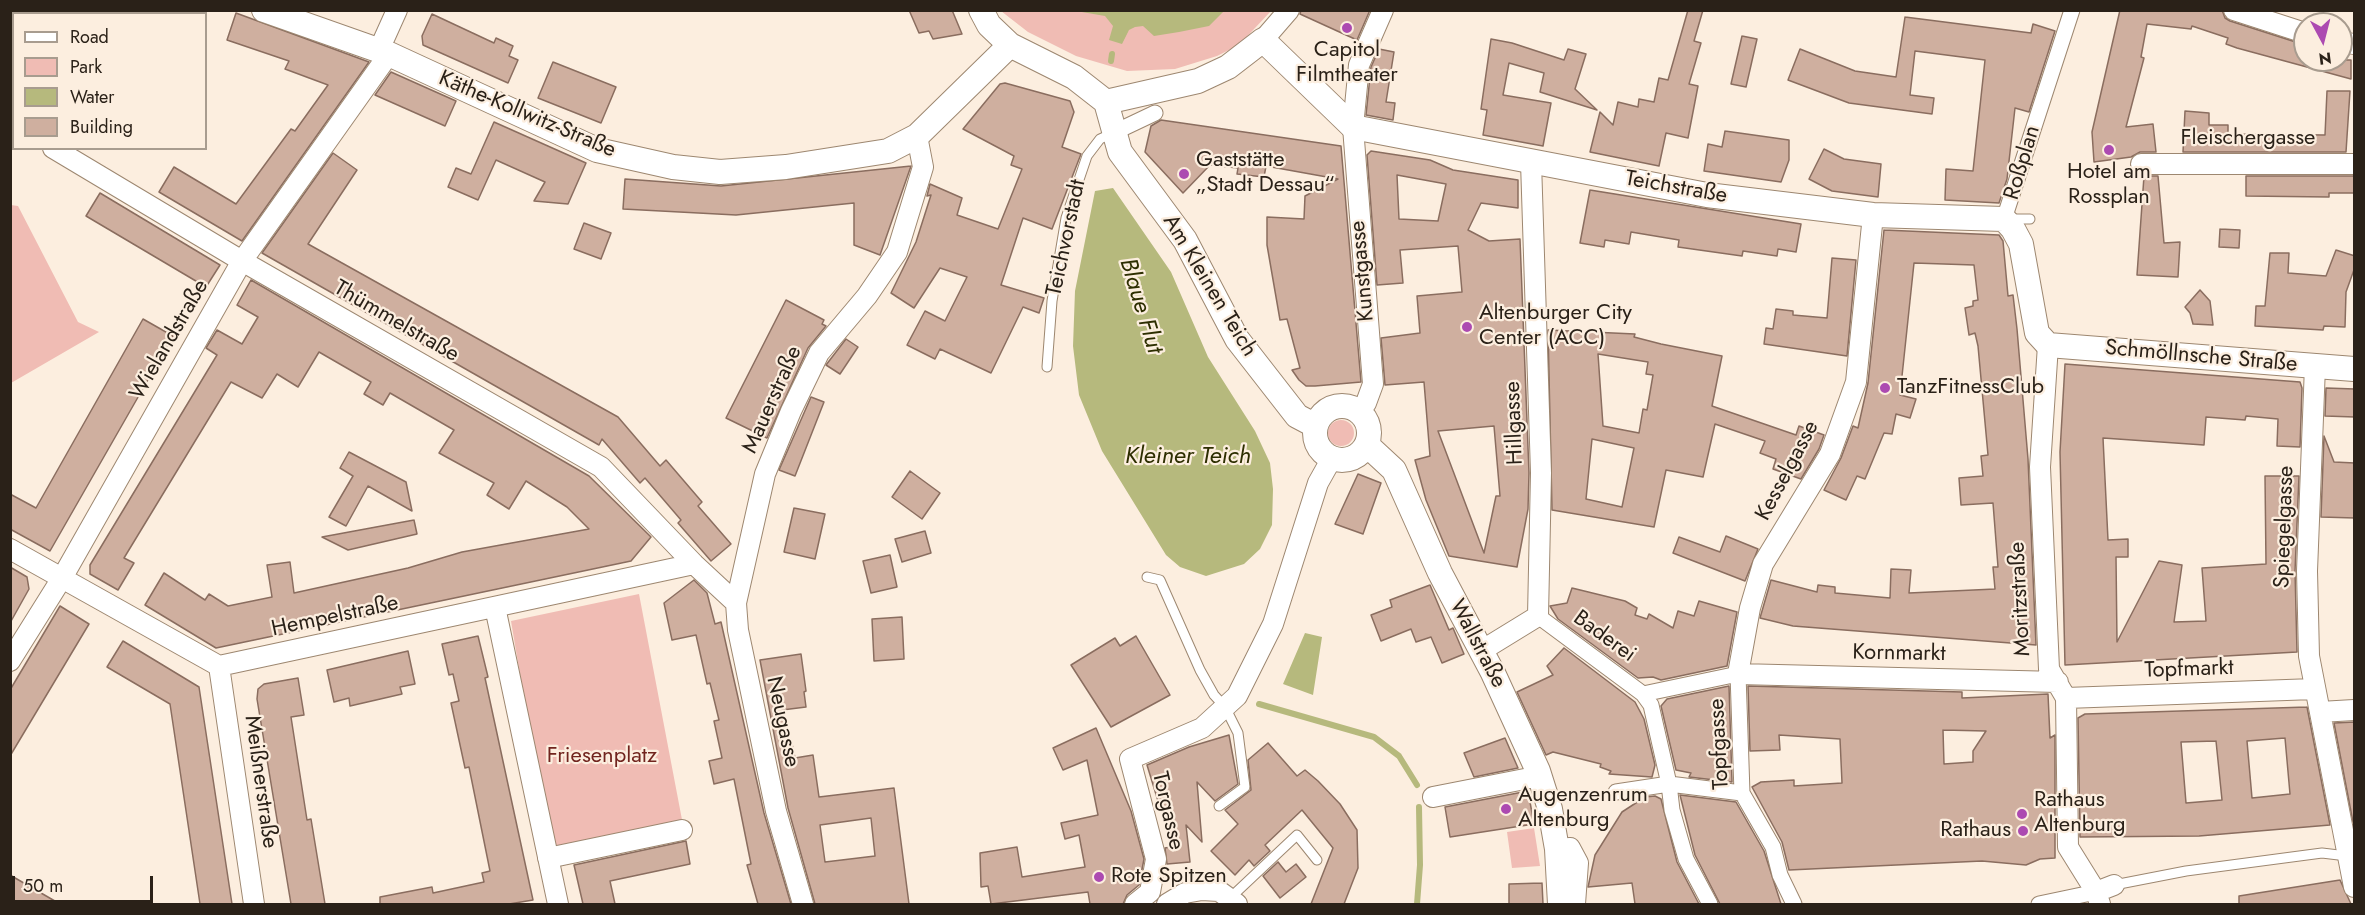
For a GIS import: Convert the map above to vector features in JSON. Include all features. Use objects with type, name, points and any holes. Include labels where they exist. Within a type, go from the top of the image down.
[{"type":"street","name":"Käthe-Kollwitz-Straße","points":[[264,10],[384,52],[597,150],[673,167],[720,172],[857,158],[888,151],[917,136],[1010,45]]},
{"type":"street","name":"Wielandstraße","points":[[10,661],[62,578],[242,261],[384,52],[397,10]]},
{"type":"street","points":[[981,10],[989,25],[1010,45],[1074,77],[1106,102],[1198,81],[1228,67],[1263,40],[1289,10]]},
{"type":"street","name":"Kunstgasse","points":[[1360,411],[1366,403],[1373,384],[1353,127],[1359,65],[1383,10]]},
{"type":"street","name":"Roßplan","points":[[2048,345],[2037,333],[2021,244],[2013,229],[2004,219],[2072,10]]},
{"type":"street","points":[[2234,10],[2293,29]]},
{"type":"street","points":[[1263,40],[1353,127]]},
{"type":"street","name":"Am Kleinen Teich","points":[[1106,102],[1120,152],[1129,169],[1185,240],[1237,339],[1297,416],[1316,426]]},
{"type":"street","name":"Teichvorstadt","points":[[1115,132],[1155,113]]},
{"type":"street","name":"Teichstraße","points":[[1353,127],[1707,195],[1873,215],[2004,219]]},
{"type":"street","name":"Mauerstraße","points":[[736,603],[765,474],[791,411],[819,353],[867,296],[897,252],[923,167],[917,136]]},
{"type":"street","name":"Thümmelstraße","points":[[56,150],[242,261],[601,467],[694,564]]},
{"type":"street","name":"Hillgasse","points":[[1531,162],[1541,473],[1538,616]]},
{"type":"street","name":"Fleischergasse","points":[[2141,164],[2355,164]]},
{"type":"street","name":"Kesselgasse","points":[[1738,674],[1750,608],[1763,564],[1830,454],[1856,382],[1873,215]]},
{"type":"street","name":"Schmöllnsche Straße","points":[[2048,345],[2355,369]]},
{"type":"street","name":"Moritzstraße","points":[[2048,345],[2040,467],[2049,669],[2062,690],[2068,760],[2068,847],[2103,894]]},
{"type":"street","name":"Spiegelgasse","points":[[2315,366],[2307,571],[2309,656],[2314,689],[2351,856],[2355,887]]},
{"type":"street","points":[[1348,406],[1360,411],[1369,428],[1367,445],[1348,459],[1332,458],[1319,448],[1315,433],[1319,418],[1332,408],[1348,406]]},
{"type":"street","name":"Wallstraße","points":[[1367,445],[1394,470],[1440,573],[1481,651],[1540,776],[1550,808],[1557,849],[1560,904]]},
{"type":"street","points":[[1225,707],[1237,696],[1273,624],[1318,483],[1332,458]]},
{"type":"street","points":[[10,549],[219,666]]},
{"type":"street","points":[[694,564],[736,603]]},
{"type":"street","name":"Hempelstraße","points":[[219,666],[694,564]]},
{"type":"street","name":"Neugasse","points":[[736,603],[738,630],[776,811],[803,904]]},
{"type":"street","points":[[495,607],[558,904]]},
{"type":"street","points":[[1481,651],[1538,616]]},
{"type":"street","name":"Baderei","points":[[1538,616],[1644,694],[1651,705],[1669,784],[1672,810],[1686,860],[1710,904]]},
{"type":"street","name":"Meißnerstraße","points":[[219,666],[254,904]]},
{"type":"street","name":"Baderei","points":[[1644,694],[1738,674]]},
{"type":"street","name":"Kornmarkt","points":[[1738,674],[2062,690]]},
{"type":"street","name":"Topfgasse","points":[[1738,674],[1742,793],[1773,847],[1780,875],[1794,904]]},
{"type":"street","name":"Topfmarkt","points":[[2062,690],[2314,689]]},
{"type":"street","name":"Torgasse","points":[[1135,904],[1150,892],[1156,858],[1130,759],[1202,728],[1225,707]]},
{"type":"street","points":[[2320,712],[2355,710]]},
{"type":"street","points":[[1433,797],[1540,776]]},
{"type":"street","points":[[1616,792],[1669,784],[1742,793]]},
{"type":"street","points":[[548,858],[682,830]]},
{"type":"street","points":[[1557,849],[1570,848],[1578,863],[1576,896]]},
{"type":"street","points":[[1167,904],[1185,893],[1202,890],[1219,891],[1233,902]]},
{"type":"street","points":[[2039,904],[2103,894]]},
{"type":"lane","name":"Teichvorstadt","points":[[1047,367],[1053,292],[1066,218],[1087,156],[1100,139],[1115,132]]},
{"type":"lane","points":[[2004,219],[2030,219]]},
{"type":"lane","points":[[1147,578],[1160,580],[1200,670],[1225,707],[1238,733],[1245,787],[1220,806]]},
{"type":"lane","points":[[1233,902],[1297,835],[1317,860]]},
{"type":"lane","points":[[2103,894],[2186,871],[2322,853],[2351,856]]},
{"type":"green space","points":[[1001,11],[1271,11],[1239,45],[1217,56],[1175,69],[1127,71],[1076,56],[1028,32]]},
{"type":"green space","points":[[11,205],[18,206],[78,322],[99,332],[11,383]]},
{"type":"green space","points":[[1341,420],[1350,424],[1354,433],[1350,442],[1341,446],[1332,442],[1328,433],[1332,424]]},
{"type":"green space","name":"Friesenplatz","points":[[639,594],[683,825],[550,853],[511,621]]},
{"type":"green space","points":[[1534,828],[1540,866],[1512,868],[1507,832]]},
{"type":"water","points":[[1076,11],[1224,11],[1209,26],[1179,32],[1154,36],[1143,26],[1135,27],[1129,30],[1122,44],[1109,40],[1113,26],[1105,16]]},
{"type":"water","name":"Kleiner Teich","points":[[1113,188],[1171,272],[1208,357],[1255,431],[1270,463],[1273,489],[1272,525],[1260,549],[1244,564],[1206,576],[1180,567],[1166,555],[1102,451],[1079,395],[1073,346],[1075,291],[1095,191]]},
{"type":"water","points":[[1305,633],[1322,637],[1313,695],[1283,684]]},
{"type":"building","points":[[909,10],[952,10],[962,34],[933,39],[929,31],[919,33]]},
{"type":"building","name":"Capitol Filmtheater","points":[[1301,10],[1370,10],[1357,40],[1300,14]]},
{"type":"building","points":[[1688,10],[1703,10],[1694,41],[1701,43],[1689,84],[1698,86],[1688,138],[1666,133],[1659,166],[1590,152],[1600,112],[1613,125],[1618,102],[1638,107],[1639,99],[1654,102],[1659,78],[1668,80]]},
{"type":"building","points":[[2120,10],[2222,10],[2225,18],[2230,21],[2293,41],[2293,63],[2226,44],[2228,38],[2192,26],[2191,29],[2147,24],[2141,57],[2144,58],[2126,127],[2153,124],[2156,152],[2140,152],[2131,157],[2094,162],[2092,132]]},
{"type":"building","points":[[236,13],[369,62],[242,241],[159,192],[174,167],[236,204],[291,129],[295,131],[328,85],[285,69],[289,61],[227,40]]},
{"type":"building","points":[[432,14],[494,43],[496,38],[513,46],[509,56],[518,60],[508,83],[423,45],[422,36]]},
{"type":"building","points":[[1905,17],[2031,33],[2033,24],[2055,31],[2029,112],[2015,108],[2007,179],[1999,203],[1945,200],[1946,169],[1973,171],[1985,60],[1915,51],[1910,95],[1934,98],[1932,114],[1849,103],[1788,80],[1800,49],[1855,71],[1896,77]]},
{"type":"building","points":[[1742,36],[1757,39],[1746,87],[1731,84]]},
{"type":"building","points":[[1491,39],[1512,43],[1564,60],[1568,49],[1586,54],[1575,89],[1597,110],[1540,92],[1544,73],[1509,63],[1503,95],[1551,103],[1543,146],[1483,135],[1487,110],[1481,109]]},
{"type":"building","points":[[1379,49],[1394,52],[1386,102],[1395,103],[1393,120],[1366,115],[1371,67]]},
{"type":"building","points":[[553,62],[616,87],[601,123],[538,98]]},
{"type":"building","points":[[391,72],[456,101],[445,126],[375,95]]},
{"type":"building","points":[[2325,72],[2351,72],[2351,79]]},
{"type":"building","points":[[1005,83],[1070,101],[1074,112],[1062,147],[1081,154],[1052,229],[1023,218],[1001,285],[1044,298],[1039,313],[1023,307],[991,373],[940,349],[935,359],[907,345],[925,311],[945,321],[967,277],[940,268],[914,308],[891,293],[916,242],[931,195],[927,196],[930,184],[962,198],[957,215],[998,229],[1022,169],[1011,165],[1014,156],[963,129],[1000,84]]},
{"type":"building","points":[[2327,91],[2350,91],[2346,152],[2183,152],[2185,111],[2209,113],[2209,125],[2228,125],[2228,134],[2325,135]]},
{"type":"building","points":[[1161,120],[1341,146],[1361,382],[1306,386],[1292,370],[1300,368],[1287,319],[1280,320],[1267,245],[1267,217],[1304,219],[1305,196],[1338,179],[1266,166],[1264,177],[1237,174],[1238,168],[1210,165],[1183,193],[1145,152],[1151,126]]},
{"type":"building","points":[[494,122],[586,163],[568,204],[534,201],[545,182],[496,160],[478,200],[448,187],[456,168],[471,174]]},
{"type":"building","points":[[1725,131],[1789,140],[1789,160],[1781,182],[1704,171],[1708,144],[1722,147]]},
{"type":"building","points":[[1824,149],[1844,159],[1881,164],[1878,197],[1832,191],[1809,179]]},
{"type":"building","points":[[1371,151],[1430,160],[1453,170],[1518,180],[1518,208],[1481,203],[1468,230],[1489,241],[1520,239],[1529,473],[1528,509],[1517,567],[1449,556],[1426,500],[1415,460],[1430,456],[1424,382],[1385,385],[1381,338],[1420,333],[1417,296],[1462,292],[1458,246],[1400,250],[1403,283],[1377,285],[1367,155]],"holes":[[[1397,175],[1446,184],[1438,221],[1399,219]],[[1494,426],[1500,496],[1496,496],[1484,553],[1438,431]]]},
{"type":"building","points":[[333,153],[357,170],[308,244],[618,417],[660,466],[666,460],[702,502],[698,506],[731,544],[711,561],[678,523],[681,520],[645,478],[640,483],[602,439],[599,445],[262,253]]},
{"type":"building","points":[[911,166],[880,255],[854,245],[854,203],[736,215],[623,209],[625,179],[721,186]]},
{"type":"building","points":[[2144,176],[2158,176],[2164,243],[2180,242],[2178,277],[2137,275]]},
{"type":"building","points":[[2246,176],[2355,176],[2355,193],[2329,193],[2329,197],[2246,196]]},
{"type":"building","points":[[1590,190],[1801,224],[1796,252],[1778,249],[1777,256],[1743,251],[1742,256],[1678,247],[1679,240],[1631,232],[1629,244],[1605,240],[1604,247],[1580,243]]},
{"type":"building","points":[[100,193],[220,265],[206,287],[86,216]]},
{"type":"building","points":[[584,223],[611,233],[601,259],[574,249]]},
{"type":"building","points":[[2220,229],[2240,230],[2239,248],[2219,247]]},
{"type":"building","points":[[1884,230],[1999,235],[2003,241],[2008,296],[2013,295],[2017,329],[2028,459],[2036,645],[1793,626],[1760,618],[1771,580],[1817,592],[1818,585],[1835,587],[1835,593],[1890,598],[1891,569],[1911,570],[1909,593],[1995,589],[1993,567],[1998,567],[1993,503],[1961,505],[1959,478],[1983,476],[1981,456],[1988,455],[1978,346],[1975,333],[1969,335],[1965,308],[1973,306],[1973,301],[1978,300],[1974,265],[1914,263],[1900,395],[1916,399],[1910,418],[1896,414],[1892,434],[1884,433],[1865,479],[1857,476],[1846,500],[1824,490],[1841,458],[1853,426],[1858,428],[1868,383]]},
{"type":"building","points":[[2336,250],[2355,256],[2355,267],[2346,292],[2345,327],[2324,326],[2323,330],[2255,326],[2256,306],[2265,306],[2270,253],[2289,253],[2288,273],[2326,276]]},
{"type":"building","points":[[1832,258],[1856,260],[1847,356],[1764,344],[1766,328],[1773,329],[1776,309],[1793,311],[1793,315],[1827,318]]},
{"type":"building","points":[[251,280],[589,476],[651,537],[631,561],[216,648],[145,605],[164,573],[205,600],[209,594],[228,606],[272,597],[267,565],[290,562],[294,593],[408,568],[462,552],[589,529],[567,507],[526,481],[509,509],[487,495],[494,483],[439,453],[454,430],[390,393],[383,405],[364,394],[371,382],[319,352],[298,387],[277,374],[262,398],[231,382],[124,558],[134,563],[118,590],[90,574],[90,565],[217,355],[206,348],[217,330],[242,344],[258,317],[237,305]]},
{"type":"building","points":[[2200,290],[2210,301],[2213,325],[2193,324],[2190,313],[2185,307]]},
{"type":"building","points":[[786,300],[824,320],[822,324],[826,326],[808,348],[767,438],[726,418]]},
{"type":"building","points":[[143,319],[173,336],[50,551],[10,529],[10,494],[36,508]]},
{"type":"building","points":[[1548,330],[1635,334],[1634,337],[1661,344],[1722,356],[1712,406],[1796,435],[1799,426],[1824,435],[1819,449],[1801,479],[1773,469],[1776,459],[1760,453],[1765,441],[1715,424],[1703,477],[1666,470],[1654,527],[1552,510]],"holes":[[[1598,354],[1648,362],[1646,374],[1653,375],[1647,410],[1643,409],[1639,433],[1603,426]],[[1592,439],[1634,448],[1622,507],[1586,499]]]},
{"type":"building","points":[[846,339],[858,347],[840,374],[826,365]]},
{"type":"building","points":[[2065,364],[2300,382],[2302,388],[2300,447],[2277,446],[2278,419],[2246,416],[2245,420],[2206,417],[2204,445],[2103,438],[2108,540],[2128,539],[2128,557],[2116,557],[2117,642],[2159,561],[2182,565],[2174,622],[2206,621],[2202,568],[2266,564],[2265,476],[2299,476],[2295,571],[2297,652],[2065,665],[2060,452]]},
{"type":"building","points":[[2326,388],[2355,389],[2355,417],[2325,416]]},
{"type":"building","points":[[811,397],[824,402],[795,476],[779,470]]},
{"type":"building","points":[[2324,436],[2334,462],[2355,463],[2355,518],[2321,517]]},
{"type":"building","points":[[349,452],[406,482],[412,511],[368,486],[346,526],[329,517],[353,476],[340,468]]},
{"type":"building","points":[[910,471],[940,493],[922,519],[892,497]]},
{"type":"building","points":[[1358,474],[1381,483],[1363,534],[1335,524]]},
{"type":"building","points":[[794,508],[825,514],[815,559],[784,552]]},
{"type":"building","points":[[414,520],[417,534],[348,550],[322,537]]},
{"type":"building","points":[[925,531],[931,553],[902,562],[895,539]]},
{"type":"building","points":[[1726,536],[1758,549],[1745,581],[1673,553],[1679,537],[1720,552]]},
{"type":"building","points":[[890,555],[897,587],[871,593],[863,561]]},
{"type":"building","points":[[10,567],[27,577],[29,589],[10,623]]},
{"type":"building","points":[[694,580],[707,593],[715,624],[721,622],[764,813],[791,904],[758,904],[747,865],[751,864],[734,779],[714,784],[709,761],[722,758],[714,721],[719,720],[710,683],[707,684],[696,635],[672,640],[664,603]]},
{"type":"building","points":[[1430,585],[1449,630],[1453,628],[1464,654],[1442,663],[1431,637],[1416,642],[1411,629],[1381,641],[1371,615],[1392,607],[1390,600]]},
{"type":"building","points":[[1572,588],[1625,601],[1637,608],[1635,615],[1647,619],[1649,614],[1673,628],[1678,611],[1694,616],[1699,601],[1737,612],[1727,666],[1661,680],[1653,677],[1638,678],[1558,619],[1550,606],[1567,603]]},
{"type":"building","points":[[60,606],[89,624],[10,756],[10,690]]},
{"type":"building","points":[[902,617],[904,659],[874,661],[872,619]]},
{"type":"building","points":[[478,636],[533,900],[509,904],[380,904],[380,897],[432,887],[433,893],[484,882],[482,873],[490,871],[469,767],[465,768],[451,703],[459,701],[453,674],[449,675],[442,644]]},
{"type":"building","points":[[1136,636],[1170,695],[1111,727],[1071,665],[1115,638],[1120,646]]},
{"type":"building","points":[[123,641],[199,687],[232,904],[200,904],[170,704],[107,667]]},
{"type":"building","points":[[1564,648],[1635,702],[1644,719],[1655,765],[1652,777],[1609,774],[1611,771],[1600,767],[1601,764],[1553,752],[1546,755],[1517,692],[1553,675],[1547,666]]},
{"type":"building","points":[[408,651],[415,684],[400,687],[402,694],[350,706],[349,698],[334,702],[327,670]]},
{"type":"building","points":[[801,654],[806,707],[782,710],[788,744],[792,744],[795,758],[813,755],[819,797],[894,788],[909,904],[815,904],[788,808],[760,660]],"holes":[[[871,818],[875,856],[825,862],[820,825]]]},
{"type":"building","points":[[298,678],[304,715],[291,717],[307,820],[311,819],[325,904],[291,904],[257,699],[258,689],[264,684]]},
{"type":"building","points":[[1729,686],[1732,782],[1689,777],[1691,773],[1676,770],[1661,706],[1667,699]]},
{"type":"building","points":[[1748,686],[1962,692],[1962,698],[2048,694],[2050,738],[2055,735],[2055,858],[2040,859],[2026,865],[1982,861],[1789,870],[1782,842],[1752,787],[1761,782],[1794,780],[1794,786],[1842,783],[1840,739],[1779,735],[1780,750],[1750,751]],"holes":[[[1943,730],[1986,731],[1973,751],[1973,762],[1944,764]]]},
{"type":"building","points":[[2307,707],[2330,825],[2199,836],[2080,837],[2078,718],[2085,714]],"holes":[[[2285,738],[2290,794],[2252,798],[2247,741]],[[2216,741],[2222,800],[2186,803],[2181,742]]]},
{"type":"building","points":[[2355,722],[2355,822],[2353,822],[2334,723]]},
{"type":"building","points":[[1096,728],[1131,811],[1144,859],[1139,885],[1127,895],[1123,904],[1090,904],[1088,892],[991,904],[988,886],[981,887],[980,853],[1017,847],[1022,877],[1085,867],[1079,835],[1065,839],[1061,823],[1098,815],[1087,760],[1063,770],[1053,748]]},
{"type":"building","points":[[1229,735],[1238,784],[1215,801],[1197,782],[1202,842],[1186,825],[1190,862],[1167,864],[1165,848],[1170,847],[1167,813],[1162,814],[1147,765],[1189,747]]},
{"type":"building","points":[[1505,738],[1518,768],[1474,777],[1464,753]]},
{"type":"building","points":[[1268,743],[1297,776],[1305,770],[1318,781],[1340,804],[1357,830],[1358,868],[1344,904],[1311,904],[1333,848],[1302,810],[1265,845],[1270,851],[1254,866],[1249,860],[1235,875],[1211,851],[1238,824],[1225,810],[1251,790],[1248,760]]},
{"type":"building","points":[[1528,791],[1534,824],[1450,837],[1445,807]]},
{"type":"building","points":[[1680,795],[1736,802],[1764,851],[1781,904],[1720,904],[1695,855]]},
{"type":"building","points":[[1655,796],[1661,799],[1677,862],[1699,904],[1635,904],[1632,883],[1588,887],[1595,855],[1622,812],[1645,797]]},
{"type":"building","points":[[686,841],[690,864],[610,881],[615,904],[583,904],[574,865]]},
{"type":"building","points":[[1278,862],[1286,872],[1296,864],[1306,877],[1280,898],[1263,876]]},
{"type":"building","points":[[10,875],[60,904],[10,904]]},
{"type":"building","points":[[2340,880],[2351,904],[2239,904],[2239,896]]},
{"type":"building","points":[[1542,883],[1543,904],[1509,904],[1509,884]]},
{"type":"waterway","name":"Blaue Flut","points":[[1111,61],[1112,54]]},
{"type":"waterway","name":"Blaue Flut","points":[[1259,704],[1374,737],[1399,756],[1417,785]]},
{"type":"waterway","name":"Blaue Flut","points":[[1417,904],[1420,865],[1419,807]]},
{"type":"place","name":"Capitol Filmtheater","points":[[1347,28]]},
{"type":"place","name":"Hotel am Rossplan","points":[[2109,150]]},
{"type":"place","name":"Gaststätte „Stadt Dessau“","points":[[1184,174]]},
{"type":"place","name":"Altenburger City Center (ACC)","points":[[1467,327]]},
{"type":"place","name":"TanzFitnessClub","points":[[1885,388]]},
{"type":"place","name":"Augenzenrum Altenburg","points":[[1506,809]]},
{"type":"place","name":"Rathaus Altenburg","points":[[2022,814]]},
{"type":"place","name":"Rathaus","points":[[2023,831]]},
{"type":"place","name":"Rote Spitzen","points":[[1099,877]]}]
